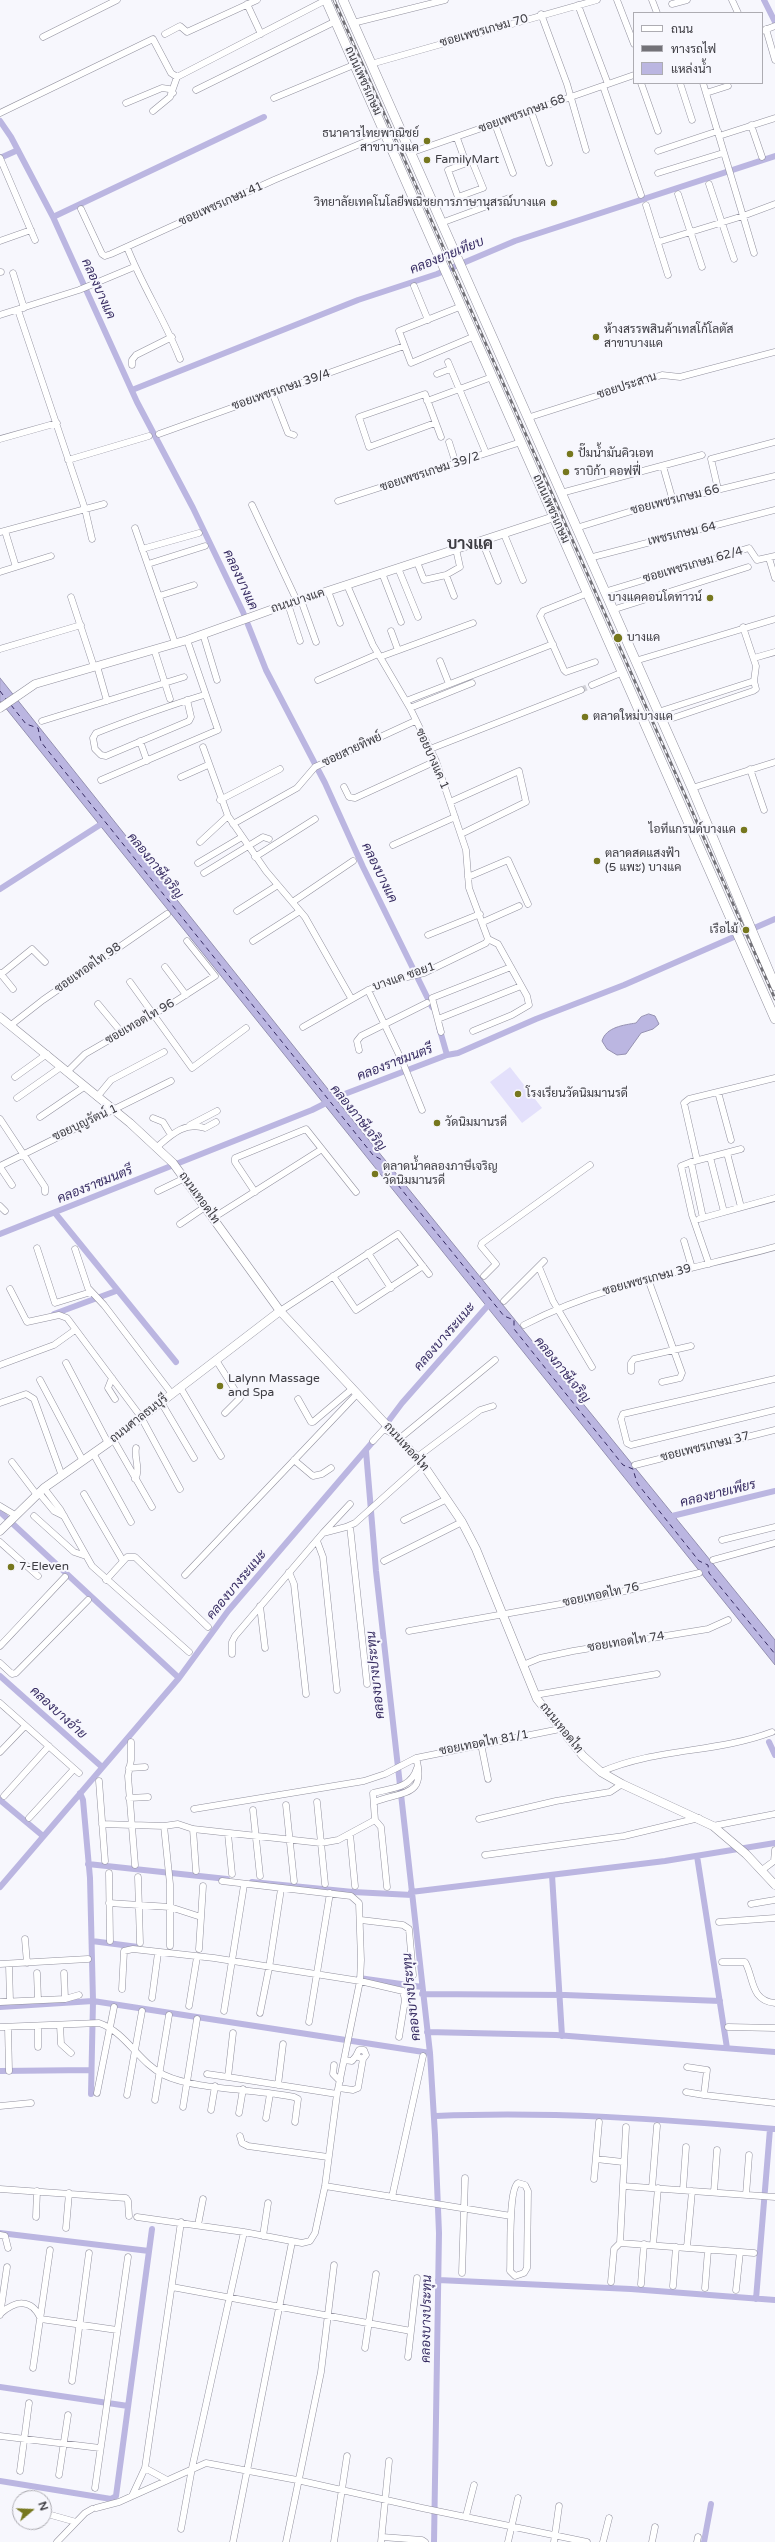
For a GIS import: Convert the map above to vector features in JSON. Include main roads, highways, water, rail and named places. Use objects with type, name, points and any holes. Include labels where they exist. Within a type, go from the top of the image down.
[{"type":"main road","name":"ถนนเพชรเกษม","points":[[326,0],[366,87],[775,1019]]},
{"type":"main road","name":"ถนนเพชรเกษม","points":[[343,0],[692,788],[756,941],[771,968],[775,986]]},
{"type":"main road","points":[[357,67],[371,64]]},
{"type":"main road","points":[[366,87],[379,82]]},
{"type":"main road","points":[[554,517],[562,506],[561,493]]},
{"type":"main road","name":"ถนนบางแค","points":[[0,708],[35,684],[187,640],[288,604],[554,517]]},
{"type":"main road","name":"ถนนเทอดไท","points":[[0,1017],[47,1054],[84,1087],[157,1147],[172,1162],[280,1311],[419,1461],[462,1522],[482,1561],[535,1695],[560,1729],[583,1756],[601,1772],[622,1784],[699,1818],[713,1826],[734,1842],[762,1870],[772,1877],[775,1885]]},
{"type":"main road","name":"ถนนศาลธนบุรี","points":[[6,1523],[40,1492],[93,1454],[280,1311]]},
{"type":"water","points":[[0,678],[351,1118],[775,1640],[775,1665],[0,701]]},
{"type":"water","points":[[649,1014],[655,1016],[659,1024],[653,1029],[641,1033],[626,1054],[617,1055],[607,1049],[602,1041],[607,1033],[616,1028],[636,1023],[641,1017]]},
{"type":"waterway","points":[[764,0],[775,22]]},
{"type":"waterway","points":[[53,217],[264,117]]},
{"type":"waterway","name":"คลองบางแค","points":[[0,121],[11,137],[53,217],[137,402],[193,508],[243,612],[266,670],[325,783],[363,867],[432,1007]]},
{"type":"waterway","points":[[0,158],[18,150]]},
{"type":"waterway","name":"คลองยายเทียบ","points":[[132,390],[358,300],[437,274],[515,241],[775,156]]},
{"type":"waterway","points":[[0,889],[106,821]]},
{"type":"waterway","name":"คลองราชมนตรี","points":[[0,1234],[312,1110],[342,1095],[447,1055],[458,1053],[536,1019],[624,985],[775,919]]},
{"type":"waterway","name":"คลองบางแค","points":[[439,1027],[447,1055]]},
{"type":"waterway","points":[[55,1213],[176,1362]]},
{"type":"waterway","points":[[54,1314],[116,1291]]},
{"type":"waterway","name":"คลองบางระแนะ","points":[[384,1427],[402,1403],[491,1302]]},
{"type":"waterway","name":"คลองบางระแนะ","points":[[0,1887],[179,1678],[228,1611],[376,1438]]},
{"type":"waterway","name":"คลองบางประทุน","points":[[366,1451],[376,1571],[430,2053],[439,2233],[434,2542]]},
{"type":"waterway","name":"คลองยายเพียร","points":[[668,1517],[775,1491]]},
{"type":"waterway","points":[[0,1512],[179,1678]]},
{"type":"waterway","name":"คลองบางอ้าย","points":[[0,1676],[102,1767]]},
{"type":"waterway","points":[[769,1742],[775,1755]]},
{"type":"waterway","points":[[80,1793],[83,1800],[90,1878],[93,2001],[91,2094]]},
{"type":"waterway","points":[[0,1800],[43,1836]]},
{"type":"waterway","points":[[411,1892],[665,1861],[775,1843]]},
{"type":"waterway","points":[[697,1856],[727,2048]]},
{"type":"waterway","points":[[88,1864],[227,1879]]},
{"type":"waterway","points":[[552,1875],[562,2036]]},
{"type":"waterway","points":[[252,1882],[353,1892],[412,1895]]},
{"type":"waterway","points":[[92,1941],[138,1947]]},
{"type":"waterway","points":[[359,1978],[422,1987]]},
{"type":"waterway","points":[[422,1994],[565,1995],[720,2001]]},
{"type":"waterway","points":[[0,2007],[93,2001],[430,2053]]},
{"type":"waterway","points":[[427,2032],[556,2035],[775,2052]]},
{"type":"waterway","points":[[0,2071],[91,2070]]},
{"type":"waterway","points":[[436,2116],[563,2115],[691,2122],[775,2129]]},
{"type":"waterway","points":[[756,2299],[770,2129]]},
{"type":"waterway","points":[[0,2481],[111,2499],[116,2496],[152,2229]]},
{"type":"waterway","points":[[0,2233],[149,2251]]},
{"type":"waterway","points":[[438,2280],[631,2289],[775,2300]]},
{"type":"waterway","points":[[0,2387],[128,2406]]},
{"type":"waterway","points":[[704,2542],[711,2504]]},
{"type":"tunnel","points":[[581,690],[592,685]]},
{"type":"railway","points":[[334,0],[775,999]]},
{"type":"place","name":"ธนาคารไทยพาณิชย์ สาขาบางแค","points":[[427,141]]},
{"type":"place","name":"FamilyMart","points":[[427,160]]},
{"type":"place","name":"วิทยาลัยเทคโนโลยีพณิชยการภาษานุสรณ์บางแค","points":[[554,203]]},
{"type":"place","name":"ห้างสรรพสินค้าเทสโก้โลตัส สาขาบางแค","points":[[596,337]]},
{"type":"place","name":"ปั๊มน้ำมันคิวเอท","points":[[570,454]]},
{"type":"place","name":"ราบิก้า คอฟฟี่","points":[[566,472]]},
{"type":"place","name":"บางแคคอนโดทาวน์","points":[[710,598]]},
{"type":"place","name":"บางแค","points":[[618,638]]},
{"type":"place","name":"ตลาดใหม่บางแค","points":[[585,717]]},
{"type":"place","name":"ไอทีแกรนด์บางแค","points":[[744,830]]},
{"type":"place","name":"ตลาดสดแสงฟ้า (5 แพะ) บางแค","points":[[597,861]]},
{"type":"place","name":"เรือไม้","points":[[746,930]]},
{"type":"place","name":"โรงเรียนวัดนิมมานรดี","points":[[518,1094]]},
{"type":"place","name":"วัดนิมมานรดี","points":[[437,1123]]},
{"type":"place","name":"ตลาดน้ำคลองภาษีเจริญ วัดนิมมานรดี","points":[[375,1174]]},
{"type":"place","name":"Lalynn Massage and Spa","points":[[220,1386]]},
{"type":"place","name":"7-Eleven","points":[[11,1567]]},
{"type":"district","name":"บางแค","points":[[470,545]]},
{"type":"water label","name":"คลองภาษีเจริญ","points":[[155,866]]},
{"type":"water label","name":"คลองภาษีเจริญ","points":[[358,1118]]},
{"type":"water label","name":"คลองภาษีเจริญ","points":[[562,1370]]}]
